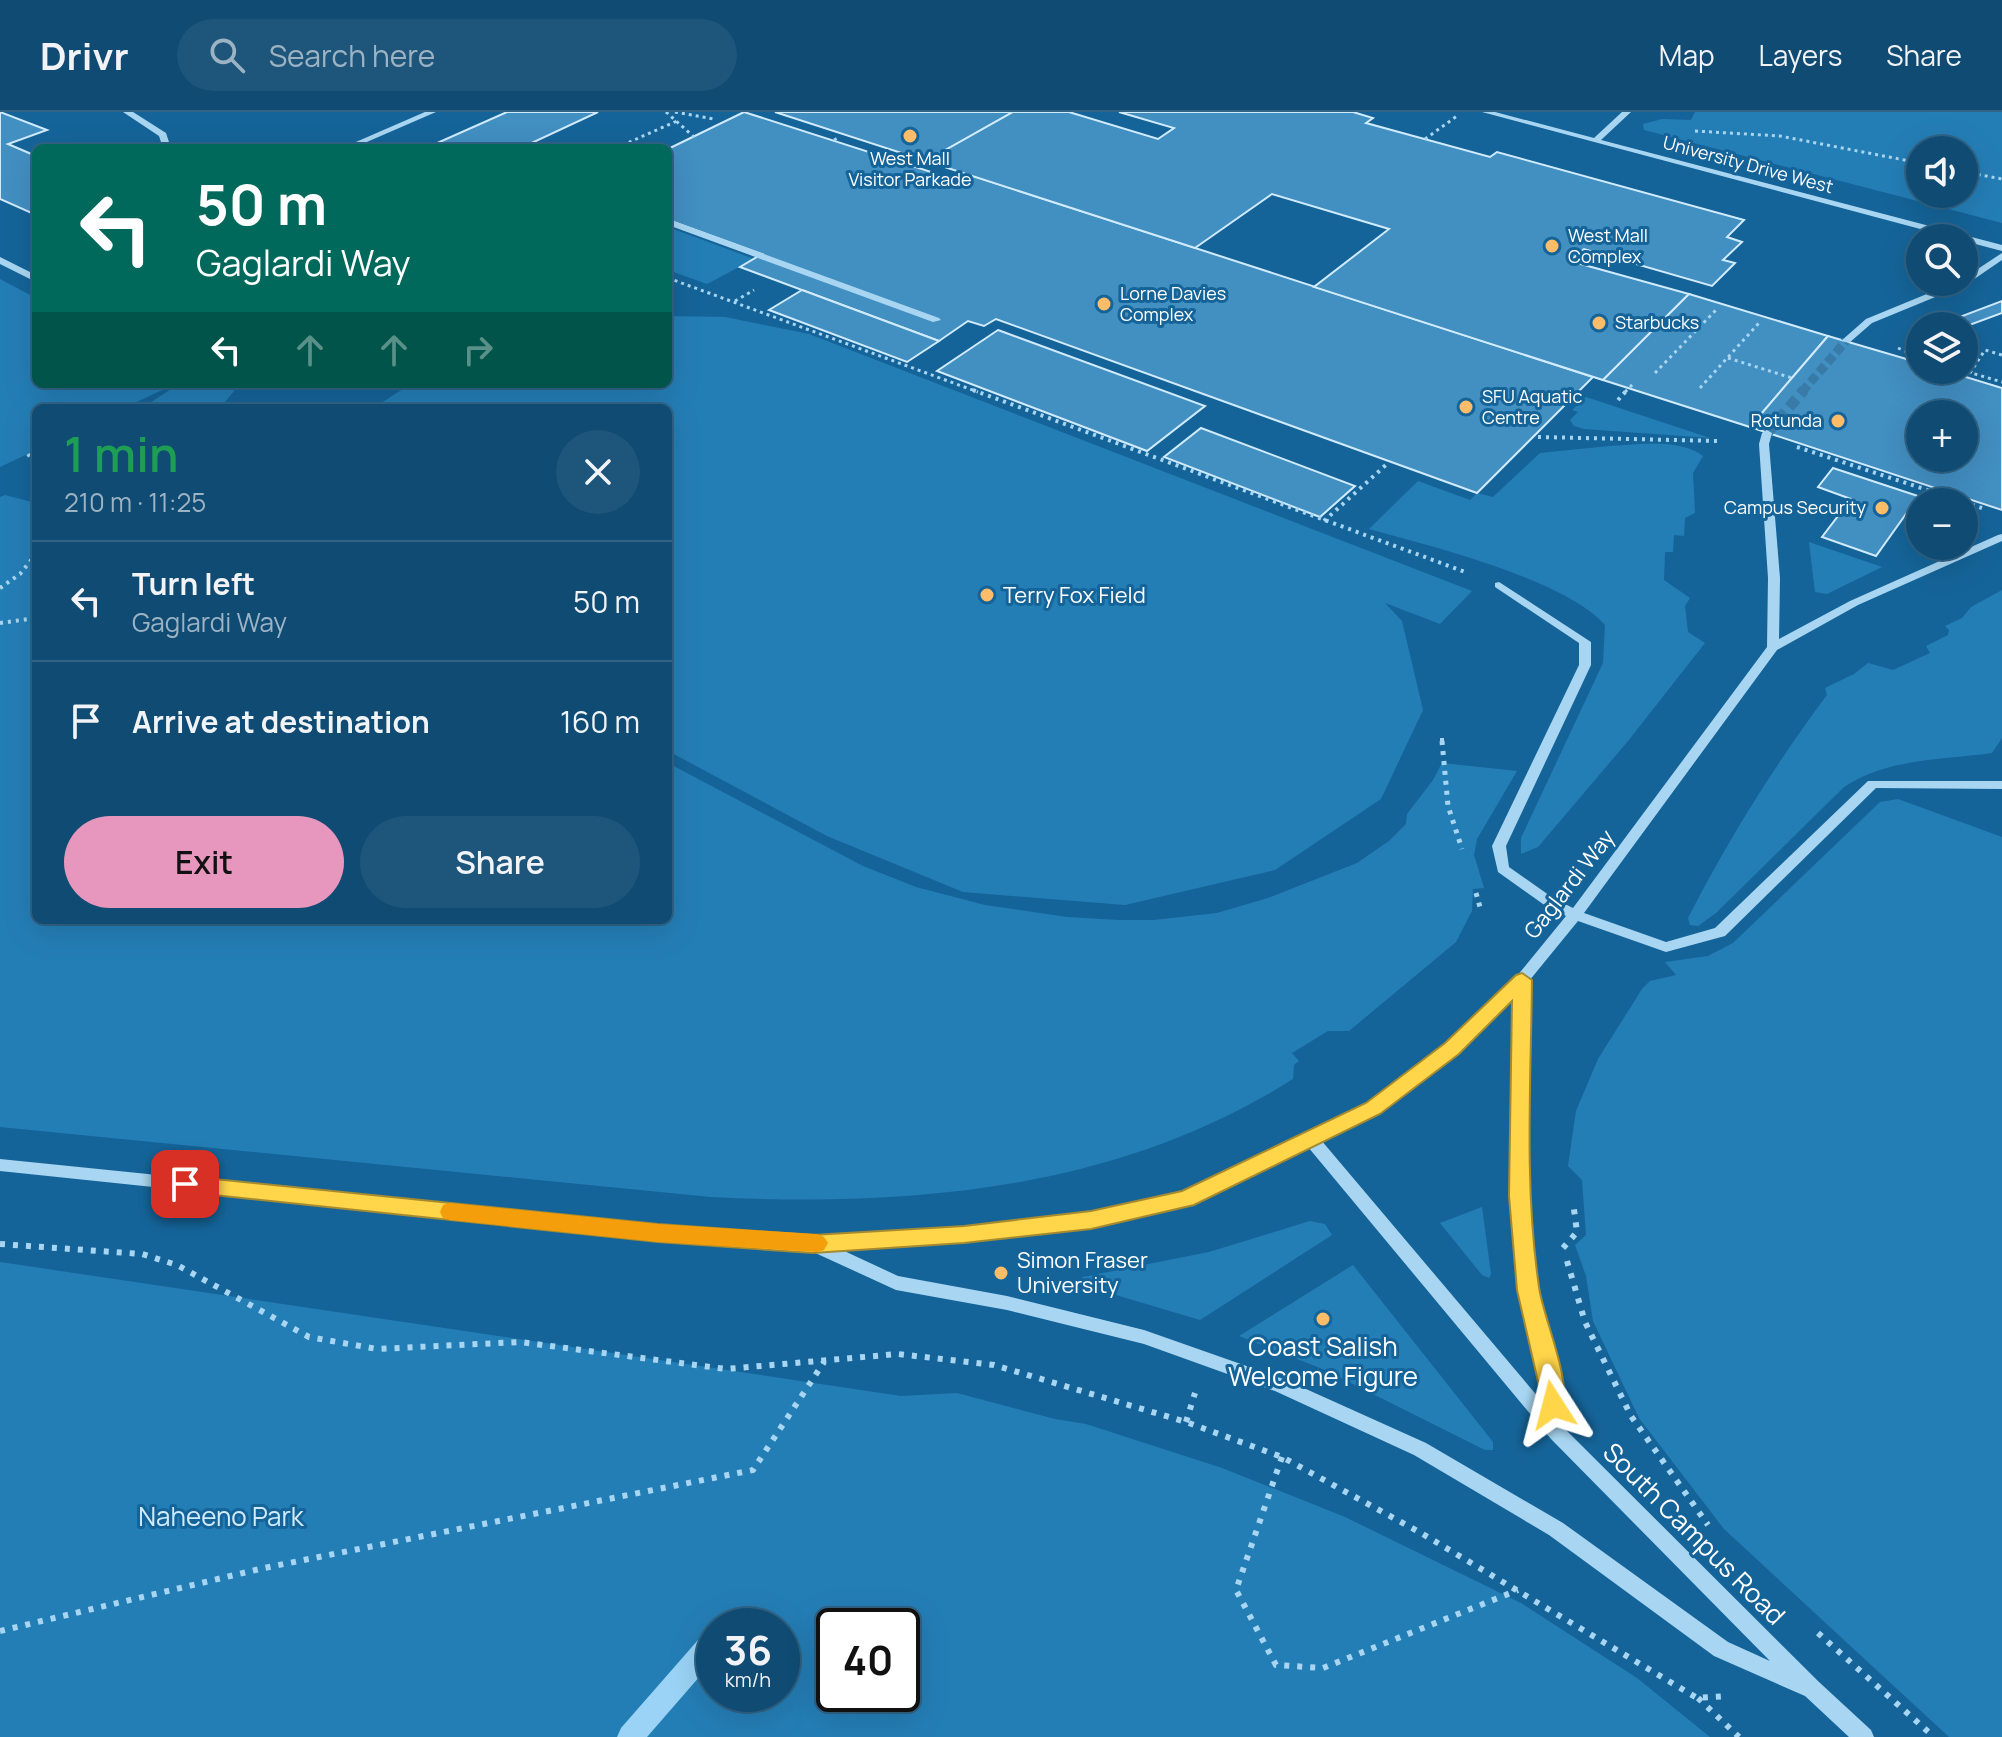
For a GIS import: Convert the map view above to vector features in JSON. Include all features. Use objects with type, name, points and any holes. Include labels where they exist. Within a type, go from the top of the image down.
[{"type":"street","points":[[127,112],[163,135],[166,144]]},
{"type":"street","points":[[356,144],[432,112]]},
{"type":"street","name":"University Drive West","points":[[1486,112],[2002,248]]},
{"type":"street","points":[[1595,141],[1627,112]]},
{"type":"street","points":[[672,223],[936,320]]},
{"type":"street","points":[[1978,272],[2002,256]]},
{"type":"street","points":[[0,260],[32,277]]},
{"type":"street","points":[[1846,341],[1858,327],[1869,321],[1930,296]]},
{"type":"street","points":[[1767,433],[1764,444],[1774,578],[1773,647]]},
{"type":"street","name":"Gaglardi Way","points":[[0,1165],[658,1233],[813,1244],[964,1235],[1091,1220],[1186,1199],[1385,1100],[1452,1048],[1522,980],[1575,915],[1773,647],[1854,603],[2002,537]]},
{"type":"street","points":[[1499,585],[1585,642],[1585,665],[1499,846],[1503,869],[1548,901],[1575,915],[1666,947],[1720,932],[1873,784],[2002,785]]},
{"type":"street","points":[[1522,980],[1520,1196],[1528,1290],[1550,1377],[1557,1433]]},
{"type":"street","name":"South Campus Road","points":[[1311,1139],[1557,1433],[1812,1689],[1864,1737]]},
{"type":"street","points":[[813,1244],[896,1283],[1007,1303],[1144,1337],[1280,1385],[1420,1449],[1556,1529],[1721,1649],[1812,1689]]},
{"type":"path","points":[[666,112],[694,137]]},
{"type":"path","points":[[675,112],[714,119]]},
{"type":"path","points":[[1425,139],[1457,115]]},
{"type":"path","points":[[625,144],[677,121]]},
{"type":"path","points":[[1682,133],[1751,131],[1802,138],[1906,160]]},
{"type":"path","points":[[834,140],[840,137]]},
{"type":"path","points":[[1978,175],[2002,179]]},
{"type":"path","points":[[672,279],[1499,585]]},
{"type":"path","points":[[1655,373],[1716,310]]},
{"type":"path","points":[[1700,388],[1759,323]]},
{"type":"path","points":[[1898,348],[1906,352]]},
{"type":"path","points":[[1978,361],[1985,350],[2002,355]]},
{"type":"path","points":[[1727,358],[1792,378]]},
{"type":"path","points":[[1978,375],[2002,382]]},
{"type":"path","points":[[1618,400],[1633,384]]},
{"type":"path","points":[[1538,437],[1719,441]]},
{"type":"path","points":[[1791,445],[1894,476],[1983,508]]},
{"type":"path","points":[[28,454],[32,460]]},
{"type":"path","points":[[1324,521],[1387,464]]},
{"type":"path","points":[[0,588],[20,574],[32,559]]},
{"type":"path","points":[[0,623],[32,619]]},
{"type":"path","points":[[1442,738],[1448,806],[1462,850]]},
{"type":"path","points":[[1471,879],[1480,907]]},
{"type":"path","points":[[1573,1202],[1577,1232],[1563,1247],[1585,1322],[1631,1416],[1714,1532]]},
{"type":"path","points":[[0,1244],[142,1254],[177,1265],[309,1337],[377,1349],[520,1342],[726,1369],[898,1354],[994,1365],[1186,1422],[1282,1457],[1518,1590],[1697,1698],[1739,1737]]},
{"type":"path","points":[[0,1631],[264,1568],[753,1470],[824,1362]]},
{"type":"path","points":[[1186,1422],[1196,1392]]},
{"type":"path","points":[[1282,1457],[1236,1590],[1276,1665],[1323,1668],[1518,1590]]},
{"type":"path","points":[[1814,1630],[1934,1737]]},
{"type":"path","points":[[1697,1698],[1740,1695]]},
{"type":"green space","points":[[1695,112],[2002,112],[2002,223],[1944,208],[1978,208],[1978,136],[1906,136],[1906,198],[1644,130],[1643,124],[1662,119],[1691,120]]},
{"type":"green space","points":[[672,228],[754,259],[707,284],[672,271]]},
{"type":"green space","points":[[0,279],[32,296],[32,388],[166,388],[132,404],[32,404],[32,452],[0,467]]},
{"type":"green space","name":"Terry Fox Field","points":[[672,316],[725,317],[809,334],[1472,591],[1440,624],[1385,603],[1402,621],[1423,710],[1381,799],[1275,870],[1125,905],[963,892],[827,836],[672,753],[672,404],[379,404],[405,388],[672,388]]},
{"type":"green space","points":[[173,388],[237,388],[223,404],[148,404]]},
{"type":"green space","points":[[1586,397],[1710,438],[1574,426],[1570,420],[1578,412],[1572,410]]},
{"type":"green space","points":[[1670,445],[1693,450],[1703,456],[1693,473],[1695,513],[1685,518],[1684,536],[1674,535],[1673,552],[1665,552],[1664,580],[1690,598],[1685,606],[1688,632],[1705,643],[1628,741],[1538,847],[1521,854],[1521,838],[1603,663],[1605,625],[1586,608],[1529,579],[1369,529],[1418,481],[1470,500],[1477,493],[1493,497],[1540,453],[1609,446]]},
{"type":"green space","points":[[5,495],[32,502],[32,924],[672,924],[672,765],[863,866],[916,887],[985,905],[1067,917],[1154,920],[1217,913],[1268,898],[1357,863],[1389,841],[1406,824],[1407,814],[1442,763],[1517,771],[1477,839],[1474,855],[1484,888],[1473,889],[1472,911],[1456,942],[1349,1031],[1328,1031],[1292,1053],[1299,1061],[1294,1065],[1293,1079],[1226,1116],[1157,1146],[1085,1168],[1012,1183],[938,1193],[863,1198],[711,1197],[0,1127],[0,497]]},
{"type":"green space","points":[[1809,542],[1882,567],[1827,594],[1815,592]]},
{"type":"green space","points":[[2002,590],[2002,738],[1992,753],[1897,765],[1878,770],[1844,787],[1716,913],[1698,926],[1690,925],[1688,918],[1719,860],[1770,776],[1827,695],[1825,688],[1854,674],[1868,663],[1893,670],[1930,653],[1926,646],[1948,635],[1949,630],[1945,626]]},
{"type":"green space","points":[[1898,799],[2002,837],[2002,1737],[1949,1737],[1724,1529],[1639,1418],[1593,1321],[1586,1276],[1575,1245],[1586,1235],[1582,1180],[1568,1166],[1576,1111],[1598,1059],[1642,989],[1650,981],[1676,975],[1665,962],[1708,956],[1733,943],[1880,802]]},
{"type":"green space","points":[[1482,1207],[1489,1278],[1482,1275],[1440,1223]]},
{"type":"green space","points":[[1310,1221],[1325,1224],[1332,1235],[1200,1320],[1079,1284],[1083,1277],[1209,1252]]},
{"type":"green space","name":"Naheeno Park","points":[[0,1262],[901,1396],[957,1393],[1086,1424],[1222,1468],[1345,1517],[1521,1603],[1637,1678],[1710,1737],[0,1737]]},
{"type":"green space","points":[[1353,1265],[1493,1442],[1493,1450],[1485,1450],[1325,1370],[1239,1336]]},
{"type":"building","points":[[0,112],[47,130],[8,144],[32,154],[32,213],[0,199]]},
{"type":"building","points":[[507,112],[598,112],[530,144],[435,144]]},
{"type":"building","name":"Lorne Davies Complex","points":[[744,112],[959,181],[970,175],[1593,377],[1477,493],[996,319],[984,326],[968,321],[939,341],[740,267],[762,254],[672,221],[672,147]]},
{"type":"building","name":"West Mall Visitor Parkade","points":[[775,112],[1013,112],[926,161]]},
{"type":"building","name":"West Mall Complex","points":[[1013,112],[1069,112],[1158,139],[1174,128],[1119,112],[1353,112],[1373,118],[1366,123],[1490,157],[1497,152],[1744,220],[1727,237],[1742,242],[1723,260],[1735,263],[1712,286],[1584,249],[1570,261],[1689,294],[1603,380],[1314,287],[1389,229],[1272,194],[1195,248],[926,161]]},
{"type":"building","points":[[802,290],[939,341],[907,362],[769,310]]},
{"type":"building","points":[[1689,294],[1828,336],[1750,427],[1603,380]]},
{"type":"building","points":[[2002,301],[2002,313],[1978,322],[1978,312],[1973,312]]},
{"type":"building","points":[[998,330],[1205,406],[1147,451],[937,371]]},
{"type":"building","name":"Rotunda","points":[[1828,336],[1906,359],[1906,384],[1978,384],[1978,381],[2002,388],[2002,510],[1978,502],[1978,488],[1935,488],[1750,427]]},
{"type":"building","points":[[1201,428],[1355,486],[1320,517],[1164,457]]},
{"type":"building","name":"Campus Security","points":[[1833,468],[1906,492],[1906,514],[1876,556],[1822,537],[1851,499],[1818,487]]},
{"type":"waterway","points":[[630,1737],[696,1662]]},
{"type":"tunnel","points":[[1802,392],[1846,341]]},
{"type":"tunnel","points":[[1767,433],[1804,390]]},
{"type":"slow traffic","points":[[450,1212],[658,1233],[817,1243]]},
{"type":"place","name":"West Mall Visitor Parkade","points":[[910,136]]},
{"type":"place","name":"West Mall Complex","points":[[1552,246]]},
{"type":"place","name":"Lorne Davies Complex","points":[[1104,304]]},
{"type":"place","name":"Starbucks","points":[[1599,323]]},
{"type":"place","name":"SFU Aquatic Centre","points":[[1466,407]]},
{"type":"place","name":"Rotunda","points":[[1838,421]]},
{"type":"place","name":"Campus Security","points":[[1882,508]]},
{"type":"place","name":"Terry Fox Field","points":[[987,595]]},
{"type":"place","name":"Simon Fraser University","points":[[1001,1273]]},
{"type":"place","name":"Coast Salish Welcome Figure","points":[[1323,1319]]},
{"type":"route","points":[[185,1184],[658,1233],[813,1244],[964,1235],[1091,1220],[1186,1199],[1373,1108],[1452,1048],[1522,980],[1520,1196],[1528,1290],[1550,1377],[1553,1405]]}]
